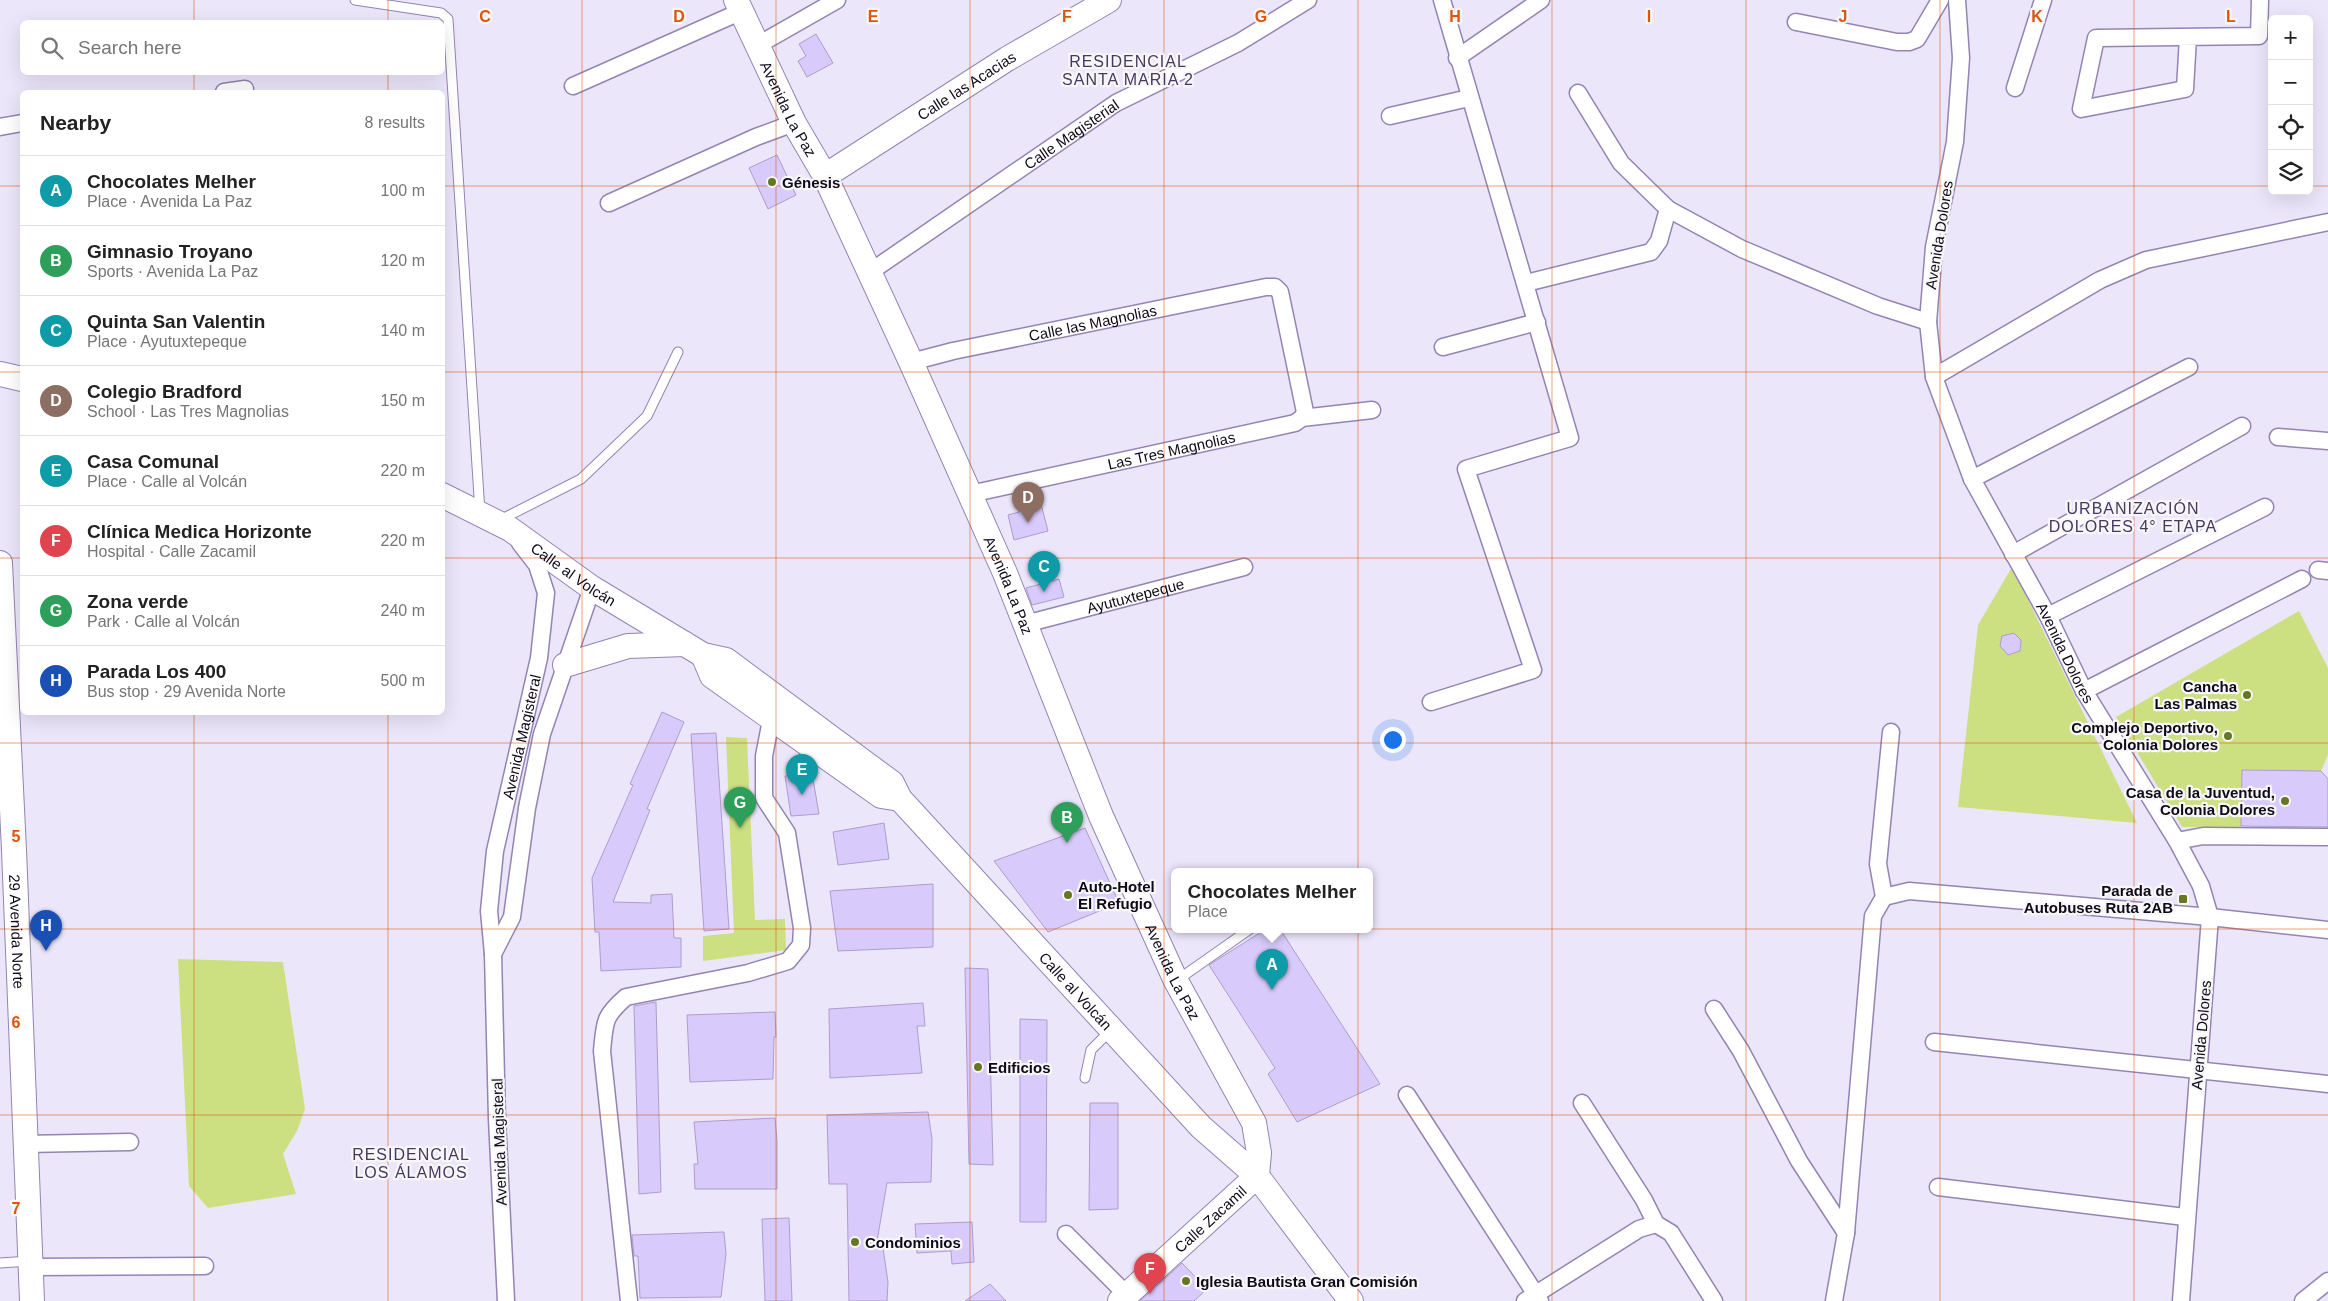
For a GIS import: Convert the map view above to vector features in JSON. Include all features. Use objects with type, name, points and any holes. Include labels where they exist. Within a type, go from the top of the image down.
[{"type":"main road","name":"Calle las Acacias","points":[[825,176],[1007,59],[1109,0]]},
{"type":"main road","name":"Avenida La Paz","points":[[739,6],[794,123],[825,176],[911,362],[1025,624],[1101,816],[1176,981],[1254,1122],[1259,1153],[1257,1176]]},
{"type":"main road","points":[[0,374],[20,379]]},
{"type":"main road","name":"Calle al Volcán","points":[[445,496],[496,521],[592,588],[694,650],[726,660],[892,783],[900,799],[1201,1127],[1257,1176],[1351,1301]]},
{"type":"main road","name":"29 Avenida Norte","points":[[0,563],[7,850],[25,1144],[32,1301]]},
{"type":"main road","points":[[565,665],[628,646],[694,650],[712,676],[771,720],[880,796],[900,799]]},
{"type":"main road","name":"Calle Zacamil","points":[[1124,1298],[1257,1176]]},
{"type":"street","points":[[758,46],[837,0]]},
{"type":"street","name":"Calle Magisterial","points":[[870,272],[1116,103],[1238,43],[1308,0]]},
{"type":"street","points":[[1431,702],[1533,670],[1466,469],[1570,438],[1526,283],[1457,58],[1442,0]]},
{"type":"street","points":[[1457,58],[1541,0]]},
{"type":"street","points":[[1796,22],[1897,42],[1908,42],[1916,38],[1940,0]]},
{"type":"street","name":"Avenida Dolores","points":[[1957,0],[1961,58],[1955,142],[1934,247],[1928,322],[1934,377],[1972,480],[2048,616],[2084,691],[2177,841],[2202,886],[2210,917],[2185,1217],[2180,1301]]},
{"type":"street","points":[[2015,88],[2043,0]]},
{"type":"street","points":[[2188,37],[2184,89],[2081,109],[2096,38],[2259,36],[2260,0]]},
{"type":"street","points":[[573,86],[739,6]]},
{"type":"street","points":[[238,90],[245,89]]},
{"type":"street","points":[[1578,93],[1621,163],[1668,209],[1742,248],[1878,306],[1928,322]]},
{"type":"street","points":[[1390,116],[1469,98]]},
{"type":"street","points":[[0,127],[20,123]]},
{"type":"street","points":[[609,203],[756,137],[794,123]]},
{"type":"street","points":[[1526,283],[1651,252],[1659,241],[1668,209]]},
{"type":"street","points":[[1934,377],[2100,280],[2146,260],[2328,222]]},
{"type":"street","name":"Calle las Magnolias","points":[[911,362],[953,351],[1266,287],[1275,287],[1280,292],[1304,412],[1302,418]]},
{"type":"street","points":[[1443,347],[1537,322]]},
{"type":"street","points":[[1972,480],[2189,367]]},
{"type":"street","name":"Las Tres Magnolias","points":[[970,494],[1295,423],[1302,418],[1372,410]]},
{"type":"street","points":[[2013,554],[2242,426]]},
{"type":"street","points":[[2278,437],[2328,440]]},
{"type":"street","points":[[2048,616],[2265,507]]},
{"type":"street","name":"Avenida Magisteral","points":[[496,521],[537,566],[543,578],[546,593],[540,658],[496,851],[489,911],[493,954],[497,1119],[506,1301]]},
{"type":"street","name":"Ayutuxtepeque","points":[[1025,624],[1244,567]]},
{"type":"street","points":[[2084,691],[2302,578]]},
{"type":"street","name":"Avenida Magisteral","points":[[493,954],[512,917],[527,808],[542,734],[592,588]]},
{"type":"street","points":[[540,658],[565,665]]},
{"type":"street","points":[[629,1301],[602,1051],[604,1024],[610,1010],[626,997],[748,973],[788,961],[801,945],[802,928],[787,833],[764,798],[764,756],[771,720]]},
{"type":"street","points":[[1834,1301],[1846,1233],[1873,916],[1884,897],[1878,864],[1891,732]]},
{"type":"street","points":[[2177,841],[2203,836],[2328,837]]},
{"type":"street","points":[[1884,897],[1908,891],[2210,917],[2328,930]]},
{"type":"street","points":[[1714,1009],[1741,1051],[1800,1160],[1846,1233]]},
{"type":"street","points":[[1934,1042],[2328,1084]]},
{"type":"street","points":[[1407,1096],[1533,1299],[1639,1229],[1656,1224]]},
{"type":"street","points":[[1582,1103],[1644,1200],[1656,1224],[1671,1234],[1714,1301]]},
{"type":"street","points":[[25,1144],[130,1142]]},
{"type":"street","points":[[1938,1187],[2185,1217]]},
{"type":"street","points":[[1066,1234],[1124,1298]]},
{"type":"street","points":[[30,1264],[205,1266]]},
{"type":"street","points":[[2303,1301],[2328,1281]]},
{"type":"lane","points":[[355,0],[441,13],[448,19],[496,521],[581,480],[647,416],[678,352]]},
{"type":"lane","points":[[1176,981],[1244,933]]},
{"type":"lane","points":[[1085,1078],[1091,1050],[1111,1030]]},
{"type":"lane","points":[[0,1263],[30,1264]]},
{"type":"green space","points":[[2012,567],[2137,823],[1958,807],[1978,625]]},
{"type":"green space","name":"Complejo Deportivo, Colonia Dolores","points":[[2299,611],[2328,668],[2328,755],[2321,771],[2242,770],[2241,827],[2182,827],[2116,717]]},
{"type":"green space","points":[[726,737],[747,738],[755,920],[785,919],[786,950],[703,961],[703,936],[734,933]]},
{"type":"green space","points":[[178,959],[283,962],[305,1109],[297,1131],[283,1154],[296,1194],[208,1208],[189,1186]]},
{"type":"building","points":[[816,34],[833,63],[807,77],[798,61],[806,56],[799,44]]},
{"type":"building","name":"Génesis","points":[[777,155],[796,195],[768,209],[749,168]]},
{"type":"building","points":[[1040,500],[1048,531],[1014,540],[1008,515],[1019,512],[1018,505]]},
{"type":"building","points":[[1059,579],[1064,597],[1032,605],[1026,588]]},
{"type":"building","points":[[2014,633],[2021,640],[2020,651],[2008,655],[2000,646],[2002,636]]},
{"type":"building","points":[[662,712],[684,722],[647,809],[650,810],[613,902],[651,903],[651,895],[672,894],[674,938],[681,938],[681,967],[601,971],[599,932],[595,932],[592,878],[633,785],[630,784]]},
{"type":"building","points":[[716,733],[729,929],[704,931],[691,734]]},
{"type":"building","name":"Casa de la Juventud, Colonia Dolores","points":[[2242,770],[2321,771],[2328,779],[2328,827],[2241,826]]},
{"type":"building","points":[[812,773],[819,814],[791,816],[785,776]]},
{"type":"building","points":[[884,823],[889,859],[838,865],[833,832]]},
{"type":"building","points":[[1085,828],[1119,903],[1048,932],[994,861]]},
{"type":"building","points":[[933,884],[933,947],[838,951],[830,891]]},
{"type":"building","points":[[1260,933],[1283,933],[1380,1084],[1297,1122],[1268,1074],[1275,1068],[1209,965]]},
{"type":"building","name":"Edificios","points":[[965,968],[988,969],[993,1165],[969,1164]]},
{"type":"building","points":[[656,1002],[661,1192],[639,1194],[634,1006]]},
{"type":"building","points":[[923,1003],[925,1026],[917,1026],[922,1073],[830,1078],[829,1009]]},
{"type":"building","points":[[775,1012],[776,1037],[774,1037],[773,1079],[690,1082],[687,1015]]},
{"type":"building","points":[[1020,1019],[1047,1020],[1046,1222],[1020,1222]]},
{"type":"building","points":[[1090,1103],[1118,1103],[1118,1209],[1089,1210]]},
{"type":"building","points":[[928,1112],[932,1139],[931,1182],[887,1183],[876,1247],[883,1248],[888,1282],[887,1301],[849,1301],[847,1184],[829,1184],[827,1115]]},
{"type":"building","points":[[775,1118],[777,1189],[695,1189],[694,1164],[698,1164],[694,1122]]},
{"type":"building","points":[[789,1218],[792,1301],[765,1301],[762,1219]]},
{"type":"building","points":[[972,1222],[974,1262],[952,1264],[951,1251],[917,1253],[915,1224]]},
{"type":"building","points":[[724,1232],[726,1254],[721,1297],[640,1298],[638,1256],[634,1256],[632,1235]]},
{"type":"building","points":[[1182,1263],[1207,1289],[1194,1301],[1140,1301]]},
{"type":"building","points":[[990,1284],[1006,1301],[965,1301]]},
{"type":"place","name":"Génesis","points":[[772,182]]},
{"type":"place","name":"Colegio Bradford","points":[[1028,523]]},
{"type":"place","name":"Quinta San Valentin","points":[[1044,592]]},
{"type":"place","name":"Cancha Las Palmas","points":[[2247,695]]},
{"type":"place","name":"Complejo Deportivo, Colonia Dolores","points":[[2228,736]]},
{"type":"place","name":"Casa Comunal","points":[[802,795]]},
{"type":"place","name":"Casa de la Juventud, Colonia Dolores","points":[[2285,801]]},
{"type":"place","name":"Zona verde","points":[[740,828]]},
{"type":"place","name":"Gimnasio Troyano","points":[[1067,843]]},
{"type":"place","name":"Auto-Hotel El Refugio","points":[[1068,895]]},
{"type":"place","name":"Parada de Autobuses Ruta 2AB","points":[[2183,899]]},
{"type":"place","name":"Parada Los 400","points":[[46,951]]},
{"type":"place","name":"Chocolates Melher","points":[[1272,990]]},
{"type":"place","name":"Edificios","points":[[978,1067]]},
{"type":"place","name":"Condominios","points":[[855,1242]]},
{"type":"place","name":"Iglesia Bautista Gran Comisión","points":[[1186,1281]]},
{"type":"place","name":"Clínica Medica Horizonte","points":[[1150,1294]]},
{"type":"district","name":"RESIDENCIAL SANTA MARIA 2","points":[[1128,70]]},
{"type":"district","name":"URBANIZACIÓN DOLORES 4° ETAPA","points":[[2133,517]]},
{"type":"district","name":"RESIDENCIAL LOS ÁLAMOS","points":[[411,1163]]}]
